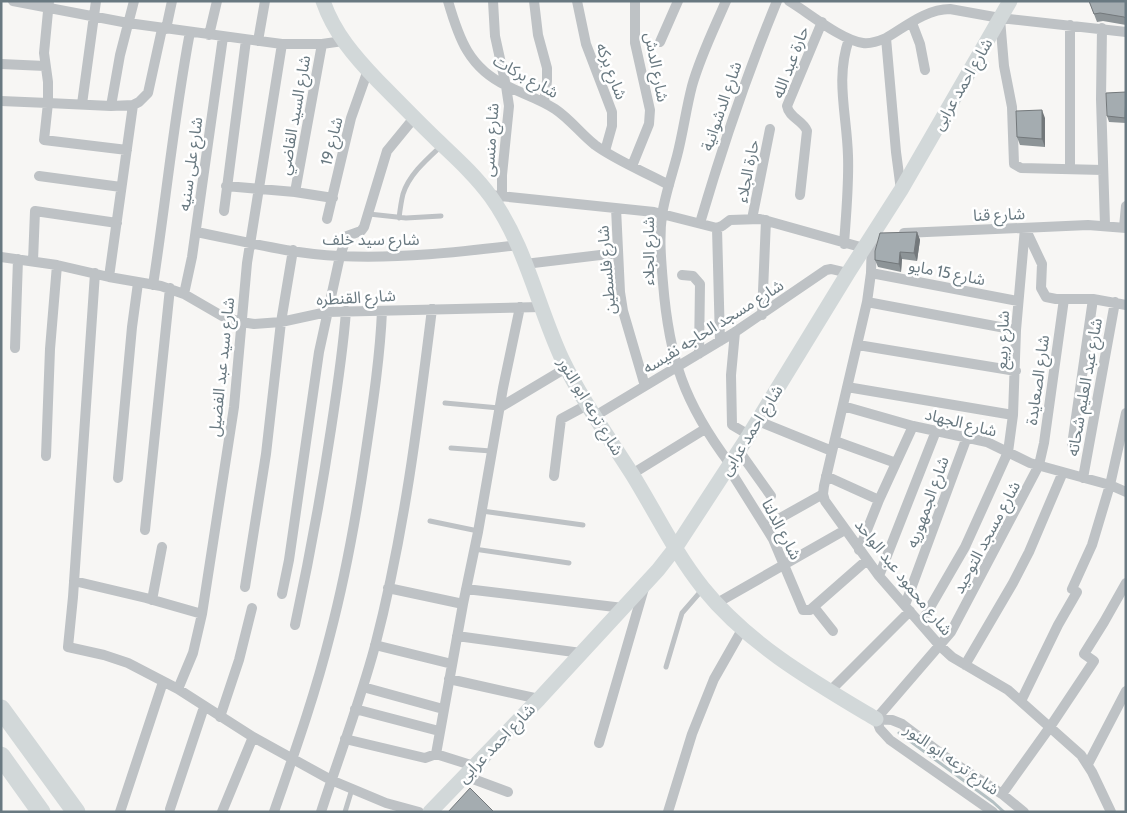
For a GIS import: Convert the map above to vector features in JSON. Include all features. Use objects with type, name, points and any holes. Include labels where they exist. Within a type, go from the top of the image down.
[{"type":"highway","points":[[1,709],[76,812]]},
{"type":"highway","points":[[1,756],[41,812]]},
{"type":"street","points":[[13,1],[49,5],[94,18],[246,40],[282,44],[322,44],[343,41]]},
{"type":"street","points":[[82,104],[96,1]]},
{"type":"street","points":[[110,106],[134,1]]},
{"type":"street","points":[[1,101],[110,106],[133,105],[144,99],[148,93],[172,1]]},
{"type":"street","points":[[209,35],[217,1]]},
{"type":"street","points":[[258,41],[265,1]]},
{"type":"street","name":"شارع ترعه ابو النور","points":[[323,1],[331,21],[343,41],[368,70],[414,118],[496,196],[518,245],[566,368],[703,588],[717,604],[776,656],[876,719],[892,720],[902,724],[951,761],[1002,794],[1024,812]]},
{"type":"street","name":"شارع بركات","points":[[448,1],[457,32],[471,58],[481,68],[506,86],[544,102],[565,116],[587,138],[606,151],[669,185]]},
{"type":"street","name":"شارع منسى","points":[[494,1],[497,48],[506,86],[509,112],[502,175],[496,196]]},
{"type":"street","points":[[534,1],[538,35],[547,68],[544,102]]},
{"type":"street","name":"شارع بركه","points":[[577,1],[586,44],[612,112],[612,126],[606,151]]},
{"type":"street","name":"شارع الدش","points":[[632,166],[650,117],[649,103],[634,37],[635,1]]},
{"type":"street","points":[[660,42],[678,1]]},
{"type":"street","name":"شارع الجلاء","points":[[726,1],[695,77],[662,213],[661,238],[665,307],[676,368],[684,389],[705,429],[729,466]]},
{"type":"street","name":"شارع الدشوانية","points":[[700,223],[728,132],[760,42],[777,1]]},
{"type":"street","points":[[789,1],[848,38],[864,43],[871,43],[886,38],[934,11],[942,9],[1000,18],[1126,32]]},
{"type":"street","name":"شارع احمد عرابى","points":[[430,812],[539,699],[645,584],[676,547],[758,421],[848,273],[877,237],[901,190],[1010,1]]},
{"type":"street","points":[[49,5],[44,53],[48,82],[44,140],[127,150]]},
{"type":"street","points":[[1000,18],[1004,66],[1012,107],[1014,164],[1022,168],[1103,170]]},
{"type":"street","name":"حارة عبد الله","points":[[800,195],[807,130],[804,124],[790,113],[787,106],[822,22]]},
{"type":"street","points":[[912,23],[920,44],[925,70]]},
{"type":"street","points":[[1070,25],[1070,170]]},
{"type":"street","points":[[1102,28],[1101,99],[1105,226]]},
{"type":"street","points":[[153,285],[176,113],[190,32]]},
{"type":"street","name":"شارع على سنيه","points":[[184,294],[196,232],[223,37]]},
{"type":"street","points":[[844,244],[848,156],[841,73],[848,38]]},
{"type":"street","points":[[886,38],[901,190]]},
{"type":"street","points":[[224,211],[246,40]]},
{"type":"street","name":"شارع سيد عبد الفضيل","points":[[178,690],[193,653],[202,614],[234,407],[250,242],[282,44]]},
{"type":"street","name":"شارع السيد القاضي","points":[[295,192],[322,44]]},
{"type":"street","points":[[1,64],[45,66]]},
{"type":"street","name":"شارع 19","points":[[327,219],[352,118],[368,70]]},
{"type":"street","points":[[109,277],[133,105]]},
{"type":"street","points":[[282,594],[289,560],[319,352],[340,256],[347,236],[363,230],[387,151],[414,118]]},
{"type":"street","name":"حارة الجلاء","points":[[752,219],[770,129]]},
{"type":"street","points":[[39,176],[121,186]]},
{"type":"street","points":[[226,186],[295,192],[333,198]]},
{"type":"street","points":[[496,196],[662,213],[716,228],[720,342]]},
{"type":"street","points":[[1125,227],[1126,206]]},
{"type":"street","name":"شارع فلسطين","points":[[616,208],[617,252],[623,311],[644,386]]},
{"type":"street","points":[[33,261],[34,211],[117,223]]},
{"type":"street","name":"شارع قنا","points":[[716,228],[730,220],[766,220],[844,244],[877,237],[1025,228],[1125,227]]},
{"type":"street","points":[[762,315],[766,220]]},
{"type":"street","points":[[1025,228],[1042,264],[1043,293],[1051,299],[1093,299],[1121,304]]},
{"type":"street","name":"شارع ربيع","points":[[921,623],[965,547],[1008,452],[1013,415],[1016,330],[1025,228]]},
{"type":"street","name":"شارع سيد خلف","points":[[196,232],[293,250],[340,256],[438,254],[518,245]]},
{"type":"street","points":[[766,526],[823,494],[858,345],[877,237]]},
{"type":"street","points":[[244,587],[266,454],[281,322],[293,250]]},
{"type":"street","points":[[525,264],[617,252]]},
{"type":"street","name":"شارع القنطره","points":[[1,257],[57,265],[170,288],[222,316],[254,324],[281,322],[327,312],[541,307]]},
{"type":"street","points":[[15,348],[18,259]]},
{"type":"street","points":[[46,456],[50,349],[57,265]]},
{"type":"street","name":"شارع مسجد الحاجه نفيسه","points":[[554,476],[560,419],[591,410],[644,386],[720,342],[827,270],[848,273]]},
{"type":"street","points":[[95,273],[68,647],[104,655],[128,663],[178,690],[220,717],[331,780],[386,803],[419,812]]},
{"type":"street","name":"شارع 15 مايو","points":[[871,273],[1018,301]]},
{"type":"street","points":[[682,275],[693,276],[700,284],[699,354]]},
{"type":"street","points":[[118,478],[138,283]]},
{"type":"street","points":[[145,530],[170,288]]},
{"type":"street","name":"شارع الصعايدة","points":[[1040,465],[1064,299]]},
{"type":"street","points":[[1072,444],[1093,299]]},
{"type":"street","points":[[867,302],[1016,330]]},
{"type":"street","name":"شارع عبد العليم شحاته","points":[[1083,478],[1121,304]]},
{"type":"street","points":[[436,754],[443,708],[482,511],[499,408],[520,307]]},
{"type":"street","points":[[321,812],[363,687],[388,588],[403,515],[432,309]]},
{"type":"street","points":[[274,812],[330,636],[342,584],[370,423],[379,357],[382,310]]},
{"type":"street","points":[[295,624],[311,551],[338,377],[346,311]]},
{"type":"street","points":[[735,332],[731,375],[732,425],[749,435]]},
{"type":"street","points":[[858,345],[1016,371]]},
{"type":"street","points":[[499,408],[566,368]]},
{"type":"street","points":[[847,387],[1013,415]]},
{"type":"street","name":"شارع الجهاد","points":[[843,406],[913,426],[987,442],[1022,460],[1110,485],[1126,492]]},
{"type":"street","points":[[1021,701],[1058,625],[1077,592],[1072,589],[1092,545],[1110,485],[1126,413]]},
{"type":"street","points":[[758,421],[832,451]]},
{"type":"street","points":[[859,550],[913,426]]},
{"type":"street","points":[[632,474],[705,429]]},
{"type":"street","points":[[879,576],[936,431]]},
{"type":"street","name":"شارع الجمهوريه","points":[[907,608],[967,437]]},
{"type":"street","points":[[835,441],[896,463]]},
{"type":"street","points":[[739,451],[771,496]]},
{"type":"street","name":"شارع مسجد التوحيد","points":[[876,719],[956,625],[1040,465]]},
{"type":"street","name":"شارع الدلتا","points":[[729,466],[766,526],[785,564],[801,608],[808,611],[814,607]]},
{"type":"street","points":[[965,665],[1014,583],[1030,552],[1063,472]]},
{"type":"street","points":[[826,476],[880,500]]},
{"type":"street","name":"شارع محمود عبد الواحد","points":[[823,494],[827,504],[879,576],[940,646],[965,665],[994,681],[1021,701],[1073,747],[1088,764],[1111,812]]},
{"type":"street","points":[[717,604],[845,530]]},
{"type":"street","points":[[152,600],[162,547]]},
{"type":"street","points":[[833,631],[814,607],[867,560]]},
{"type":"street","points":[[74,581],[202,614]]},
{"type":"street","points":[[1002,794],[1050,727],[1094,660],[1084,654],[1126,583]]},
{"type":"street","points":[[599,743],[645,584]]},
{"type":"street","points":[[388,588],[463,604]]},
{"type":"street","points":[[466,589],[623,608]]},
{"type":"street","points":[[220,717],[239,660],[252,608]]},
{"type":"street","points":[[830,691],[907,608]]},
{"type":"street","points":[[668,812],[692,734],[714,679],[743,628]]},
{"type":"street","points":[[457,636],[581,652]]},
{"type":"street","points":[[375,645],[452,664]]},
{"type":"street","points":[[449,679],[539,699]]},
{"type":"street","points":[[120,812],[163,682]]},
{"type":"street","points":[[363,687],[443,708]]},
{"type":"street","points":[[1088,764],[1126,691]]},
{"type":"street","points":[[170,809],[204,707]]},
{"type":"street","points":[[355,709],[439,731]]},
{"type":"street","name":"شارع ترعه ابو النور","points":[[876,719],[880,729],[890,740],[993,812]]},
{"type":"street","points":[[222,812],[253,736]]},
{"type":"street","points":[[345,738],[425,758],[436,754],[508,792]]},
{"type":"lane","points":[[399,218],[404,192],[413,174],[442,145]]},
{"type":"lane","points":[[369,214],[399,218],[441,216]]},
{"type":"lane","points":[[444,402],[499,408]]},
{"type":"lane","points":[[451,448],[491,451]]},
{"type":"lane","points":[[482,511],[583,525]]},
{"type":"lane","points":[[430,521],[478,532]]},
{"type":"lane","points":[[474,549],[568,563]]},
{"type":"lane","points":[[666,667],[682,613],[703,588]]},
{"type":"lane","points":[[345,812],[352,789]]},
{"type":"building","points":[[1089,1],[1126,1],[1126,18],[1100,13],[1094,14]]},
{"type":"building","points":[[1126,92],[1125,118],[1107,116],[1106,93]]},
{"type":"building","points":[[1042,110],[1042,139],[1017,137],[1016,111]]},
{"type":"building","points":[[917,232],[914,253],[900,252],[899,264],[875,260],[875,251],[880,233]]},
{"type":"building","points":[[470,788],[494,812],[448,812]]},
{"type":"waterway","points":[[899,733],[1004,812]]}]
